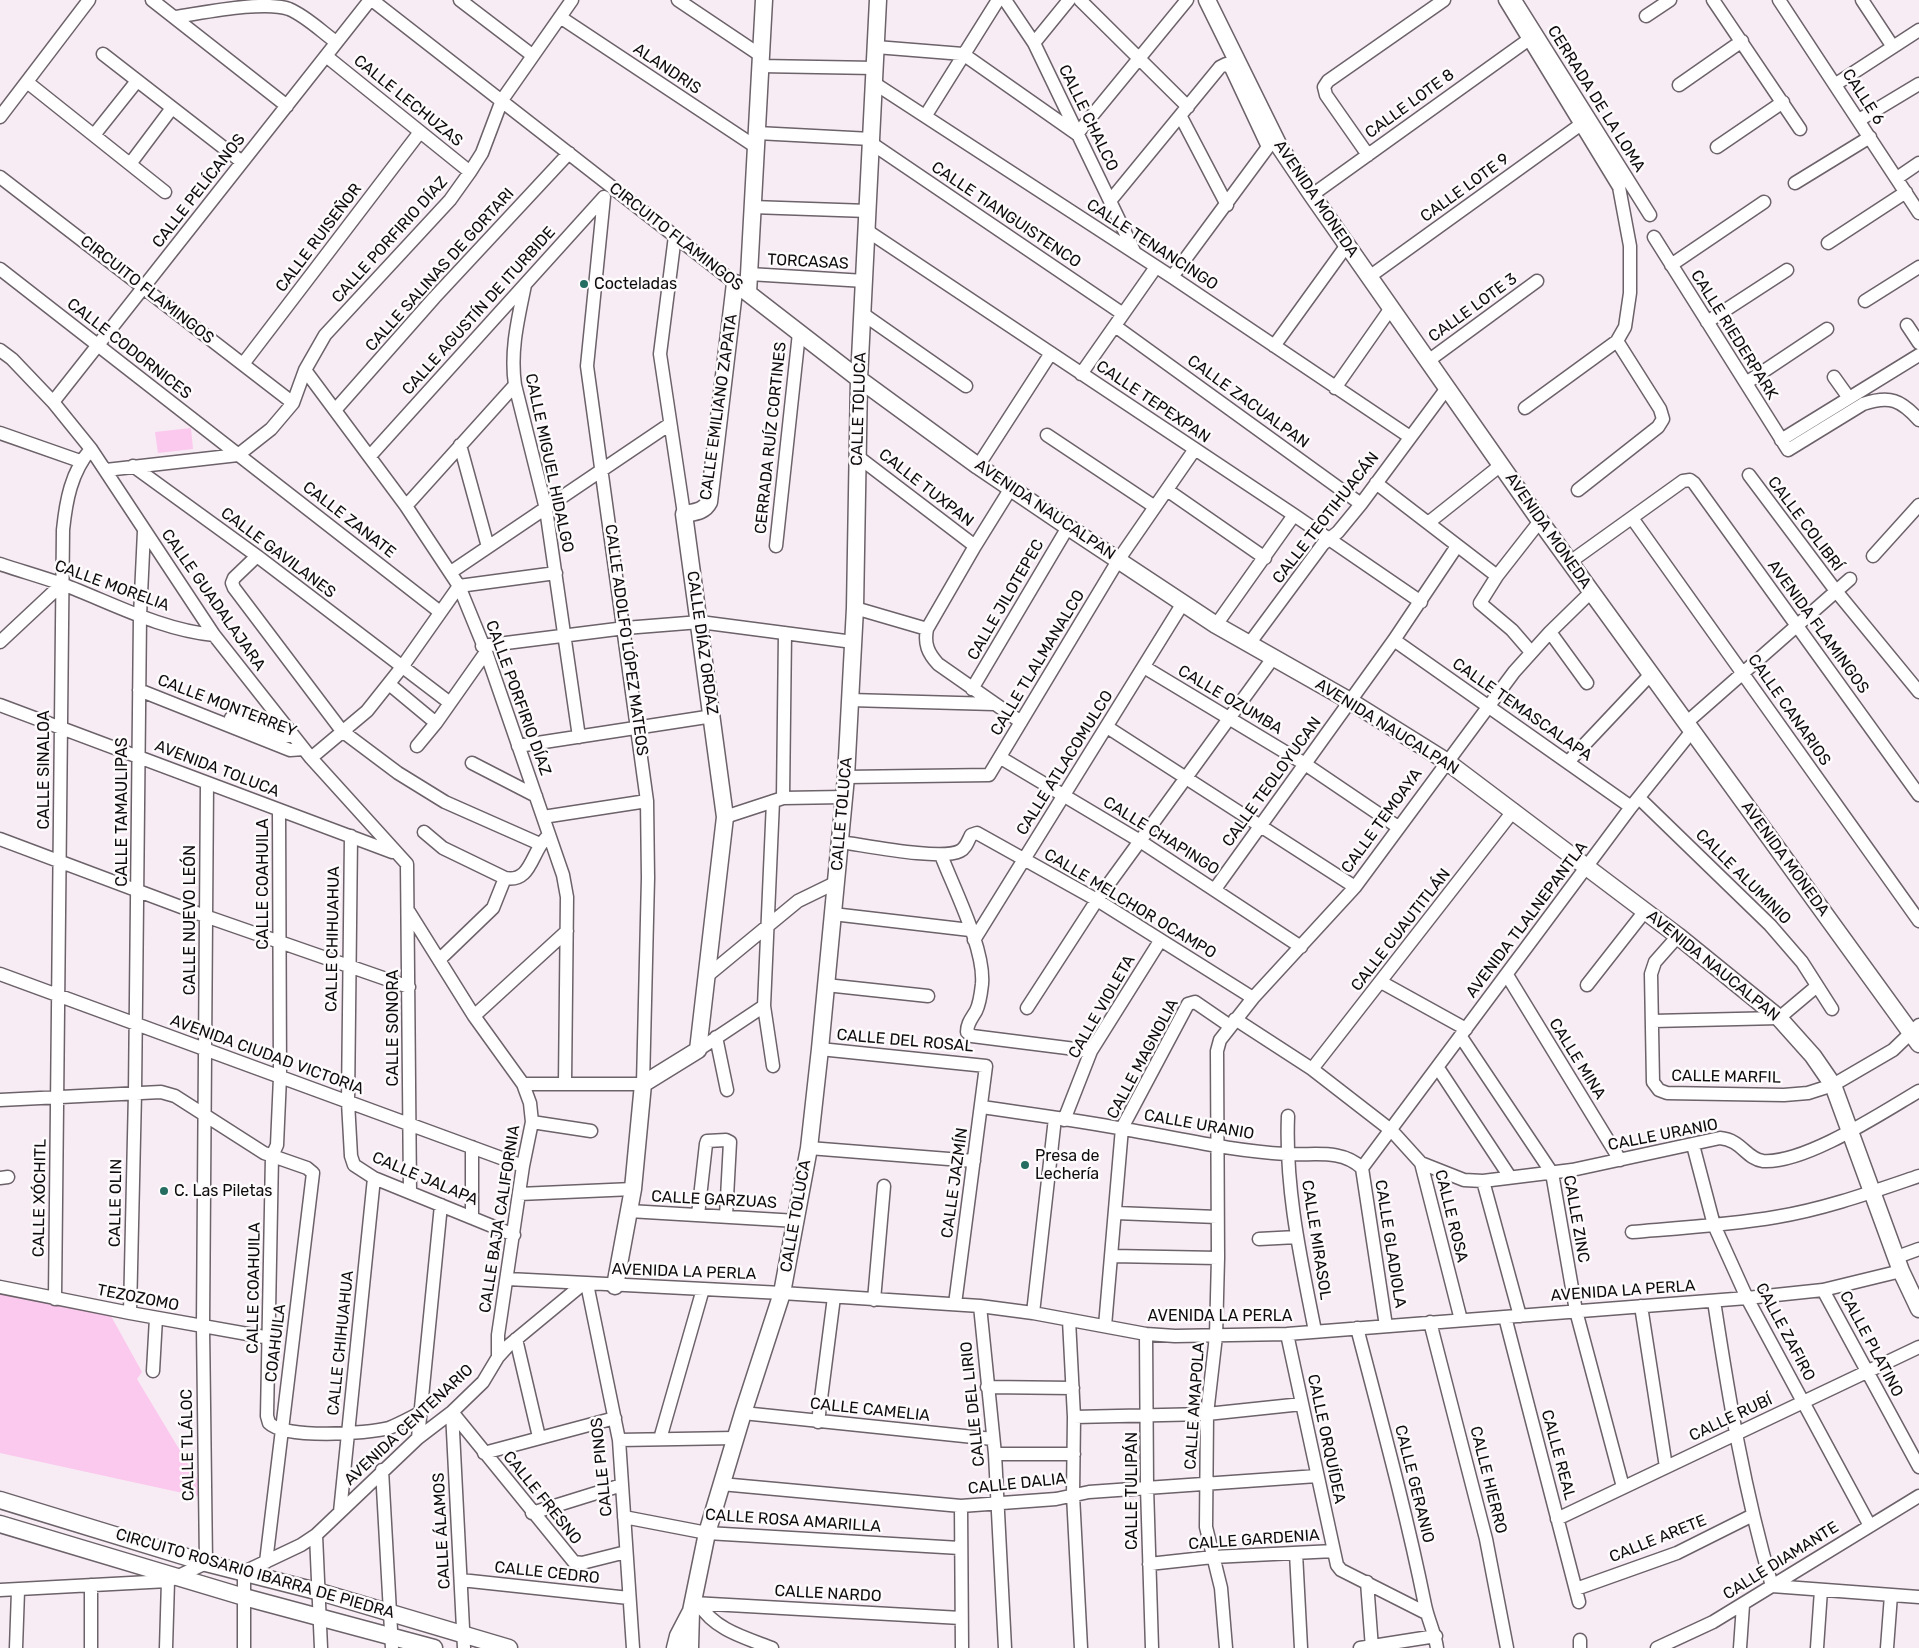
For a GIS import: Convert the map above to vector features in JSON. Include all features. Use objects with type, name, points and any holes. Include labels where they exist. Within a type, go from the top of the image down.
[{"type":"main road","name":"CIRCUITO FLAMINGOS","points":[[744,284],[752,207],[764,0]]},
{"type":"main road","name":"CALLE TOLUCA","points":[[690,1648],[694,1606],[708,1533],[735,1438],[782,1293],[797,1221],[820,1049],[846,776],[855,608],[859,379],[878,0]]},
{"type":"main road","name":"AVENIDA MONEDA","points":[[1207,0],[1279,146],[1312,195],[1591,592],[1917,1034]]},
{"type":"main road","name":"AVENIDA NAUCALPAN","points":[[744,284],[799,333],[978,466],[1216,626],[1350,701],[1446,761],[1514,810],[1678,936],[1779,1018],[1813,1056],[1833,1085],[1899,1264],[1919,1309]]},
{"type":"main road","name":"CALLE EMILIANO ZAPATA","points":[[684,514],[700,511],[707,507],[709,502],[744,284]]},
{"type":"main road","name":"CALLE DÍAZ ORDAZ","points":[[684,514],[713,716],[725,817],[698,1050]]},
{"type":"main road","points":[[643,1084],[698,1050]]},
{"type":"main road","name":"CALLE ADOLFO LÓPEZ MATEOS","points":[[615,1286],[633,1189],[643,1084]]},
{"type":"main road","name":"CIRCUITO ROSARIO IBARRA DE PIEDRA","points":[[0,1500],[206,1563],[390,1612],[463,1641],[509,1648]]},
{"type":"main road","points":[[0,1524],[173,1579],[321,1616],[391,1642],[434,1648]]},
{"type":"main road","name":"CALLE TOLUCA","points":[[675,1648],[678,1636],[694,1606]]},
{"type":"street","points":[[0,117],[88,0]]},
{"type":"street","points":[[152,0],[286,106]]},
{"type":"street","points":[[214,12],[221,0]]},
{"type":"street","name":"CALLE PELÍCANOS","points":[[53,402],[371,0]]},
{"type":"street","name":"CIRCUITO FLAMINGOS","points":[[371,0],[675,236],[744,284]]},
{"type":"street","points":[[460,0],[532,55]]},
{"type":"street","name":"CALLE PORFIRIO DÍAZ","points":[[238,455],[271,429],[293,403],[305,370],[325,335],[450,200],[482,154],[502,100],[572,0]]},
{"type":"street","points":[[678,0],[760,61],[874,76]]},
{"type":"street","points":[[926,115],[998,0]]},
{"type":"street","name":"CALLE CHALCO","points":[[1005,0],[1034,43],[1136,254]]},
{"type":"street","points":[[1034,43],[1069,0]]},
{"type":"street","points":[[1080,0],[1139,59],[1184,112],[1227,205]]},
{"type":"street","points":[[876,47],[963,54],[1077,134],[1188,0]]},
{"type":"street","points":[[1368,155],[1326,95],[1324,87],[1328,81],[1444,0]]},
{"type":"street","name":"CERRADA DE LA LOMA","points":[[1505,0],[1580,125],[1622,182],[1650,215]]},
{"type":"street","name":"CERRADA DE LA LOMA","points":[[1515,0],[1622,182]]},
{"type":"street","points":[[1646,16],[1670,0]]},
{"type":"street","points":[[1713,0],[1800,129]]},
{"type":"street","name":"CALLE 6","points":[[1780,0],[1919,212]]},
{"type":"street","points":[[1862,0],[1893,47]]},
{"type":"street","points":[[175,17],[261,5],[293,4],[336,42]]},
{"type":"street","name":"ALANDRIS","points":[[560,17],[756,140]]},
{"type":"street","points":[[1836,84],[1919,30]]},
{"type":"street","name":"CALLE LOTE 8","points":[[1312,195],[1528,40]]},
{"type":"street","points":[[1679,85],[1742,41]]},
{"type":"street","points":[[103,54],[242,162]]},
{"type":"street","name":"CALLE LECHUZAS","points":[[326,56],[470,172]]},
{"type":"street","points":[[1110,201],[1220,67],[1226,64],[1231,68],[1268,147],[1172,277]]},
{"type":"street","name":"CALLE TENANCINGO","points":[[874,76],[926,115],[1410,437]]},
{"type":"street","points":[[94,136],[137,81]]},
{"type":"street","points":[[26,82],[165,192]]},
{"type":"street","points":[[1859,120],[1919,84]]},
{"type":"street","points":[[1717,148],[1783,102]]},
{"type":"street","points":[[130,164],[172,108]]},
{"type":"street","name":"CALLE LOTE 9","points":[[1369,277],[1580,125]]},
{"type":"street","name":"CALLE RUISEÑOR","points":[[243,364],[420,132]]},
{"type":"street","points":[[1795,183],[1870,137]]},
{"type":"street","points":[[756,140],[871,141]]},
{"type":"street","name":"CALLE TIANGUISTENCO","points":[[871,141],[1123,314]]},
{"type":"street","name":"CALLE SALINAS DE GORTARI","points":[[336,409],[434,298],[569,153]]},
{"type":"street","points":[[1897,178],[1919,163]]},
{"type":"street","name":"CIRCUITO FLAMINGOS","points":[[0,177],[293,403]]},
{"type":"street","points":[[1524,408],[1617,341],[1625,327],[1630,293],[1630,246],[1622,182]]},
{"type":"street","name":"CALLE AGUSTÍN DE ITURBIDE","points":[[370,456],[613,187]]},
{"type":"street","points":[[1828,243],[1906,192]]},
{"type":"street","name":"CALLE ADOLFO LÓPEZ MATEOS","points":[[604,198],[587,366],[625,628],[647,801],[648,878],[643,1084]]},
{"type":"street","points":[[1671,265],[1764,202]]},
{"type":"street","points":[[752,207],[868,211]]},
{"type":"street","name":"CALLE TEPEXPAN","points":[[866,230],[1294,515],[1420,602]]},
{"type":"street","name":"CALLE DÍAZ ORDAZ","points":[[675,236],[660,354],[684,514]]},
{"type":"street","name":"CALLE RIEDERPARK","points":[[1654,237],[1784,445]]},
{"type":"street","points":[[1274,346],[1347,245]]},
{"type":"street","points":[[1082,374],[1156,267]]},
{"type":"street","points":[[1865,301],[1919,267]]},
{"type":"street","name":"CALLE CODORNICES","points":[[0,269],[238,455]]},
{"type":"street","points":[[1707,322],[1787,270]]},
{"type":"street","name":"TORCASAS","points":[[744,284],[865,281]]},
{"type":"street","name":"CALLE LOTE 3","points":[[1428,361],[1537,281]]},
{"type":"street","name":"CALLE MIGUEL HIDALGO","points":[[525,285],[513,349],[515,385],[546,509],[579,736]]},
{"type":"street","points":[[1335,388],[1391,308]]},
{"type":"street","points":[[863,314],[966,386]]},
{"type":"street","points":[[1907,325],[1919,343]]},
{"type":"street","name":"CALLE ZACUALPAN","points":[[1115,326],[1362,504]]},
{"type":"street","points":[[1746,383],[1827,328]]},
{"type":"street","name":"CERRADA RUÍZ CORTINES","points":[[776,546],[799,333]]},
{"type":"street","points":[[1578,490],[1658,427],[1663,419],[1660,408],[1617,341]]},
{"type":"street","name":"CALLE GUADALAJARA","points":[[0,350],[12,359],[53,402],[91,449],[214,635],[293,736],[395,853],[407,864]]},
{"type":"street","points":[[978,466],[1051,354]]},
{"type":"street","points":[[1784,445],[1849,398],[1919,355]]},
{"type":"street","name":"CALLE PORFIRIO DÍAZ","points":[[305,370],[370,456],[451,572],[459,586],[484,649],[543,817],[545,839],[563,875],[567,897],[565,1084]]},
{"type":"street","points":[[1834,377],[1849,398]]},
{"type":"street","points":[[406,506],[515,385]]},
{"type":"street","name":"CALLE TEOTIHUACÁN","points":[[1249,644],[1329,539],[1338,532],[1362,504],[1446,388]]},
{"type":"street","points":[[1784,445],[1864,404],[1876,400],[1899,402],[1919,420]]},
{"type":"street","points":[[451,572],[670,424]]},
{"type":"street","points":[[0,433],[80,461]]},
{"type":"street","points":[[1047,435],[1155,507]]},
{"type":"street","points":[[460,445],[488,547]]},
{"type":"street","name":"CALLE SINALOA","points":[[58,1098],[60,728],[65,509],[71,484],[80,461],[91,449]]},
{"type":"street","name":"CALLE TLALMANALCO","points":[[846,776],[982,777],[989,775],[1001,758],[1119,559],[1195,449]]},
{"type":"street","points":[[106,470],[238,455]]},
{"type":"street","name":"CALLE ZANATE","points":[[238,455],[440,612]]},
{"type":"street","name":"CALLE TUXPAN","points":[[857,456],[974,546]]},
{"type":"street","points":[[1428,523],[1501,465]]},
{"type":"street","name":"CALLE GAVILANES","points":[[133,466],[258,556],[450,703]]},
{"type":"street","name":"CALLE COLIBRÍ","points":[[1749,475],[1836,591],[1919,692]]},
{"type":"street","name":"AVENIDA FLAMINGOS","points":[[1632,518],[1683,481],[1690,480],[1694,483],[1919,795]]},
{"type":"street","points":[[1376,483],[1497,576]]},
{"type":"street","points":[[1011,488],[974,546],[927,629],[926,648],[930,656],[972,689],[1021,722]]},
{"type":"street","points":[[1166,490],[1265,558]]},
{"type":"street","points":[[1873,556],[1919,505]]},
{"type":"street","points":[[1216,626],[1294,515]]},
{"type":"street","points":[[1570,562],[1632,518]]},
{"type":"street","name":"CALLE CANARIOS","points":[[1632,518],[1744,673],[1919,922]]},
{"type":"street","points":[[1531,652],[1512,630],[1480,603],[1497,576],[1540,521]]},
{"type":"street","name":"CALLE JILOTEPEC","points":[[972,689],[1068,527]]},
{"type":"street","name":"CALLE TAMAULIPAS","points":[[135,1093],[140,616],[144,531]]},
{"type":"street","name":"CALLE TEOLOYUCAN","points":[[1215,889],[1394,640],[1458,546]]},
{"type":"street","points":[[258,556],[234,578],[232,583],[342,731],[398,773],[445,802],[545,839],[526,873],[514,880],[505,878],[443,848],[424,832]]},
{"type":"street","name":"CALLE MORELIA","points":[[0,564],[62,584],[140,616],[196,633],[214,635]]},
{"type":"street","points":[[308,753],[342,731],[367,711],[402,667],[459,586],[556,573]]},
{"type":"street","name":"AVENIDA TLALNEPANTLA","points":[[1392,1131],[1689,727],[1744,673],[1850,579]]},
{"type":"street","points":[[0,642],[62,584]]},
{"type":"street","name":"CALLE TEMOAYA","points":[[1218,1045],[1253,998],[1354,887],[1446,761],[1531,652],[1591,592]]},
{"type":"street","name":"CALLE ATLACOMULCO","points":[[972,935],[1025,859],[1183,603]]},
{"type":"street","points":[[855,608],[927,629]]},
{"type":"street","points":[[417,746],[450,703],[484,649],[564,635],[700,622],[853,642]]},
{"type":"street","points":[[1550,632],[1587,683]]},
{"type":"street","points":[[774,1066],[764,1006],[778,800],[786,633]]},
{"type":"street","name":"CALLE TEMASCALAPA","points":[[1394,640],[1568,762],[1635,802]]},
{"type":"street","points":[[1027,1008],[1097,900],[1273,658]]},
{"type":"street","name":"CALLE OZUMBA","points":[[1144,667],[1305,764],[1398,827]]},
{"type":"street","points":[[1568,762],[1651,674]]},
{"type":"street","points":[[389,684],[436,723]]},
{"type":"street","name":"CALLE MONTERREY","points":[[139,687],[282,736],[293,736]]},
{"type":"street","name":"CALLE MONTERREY","points":[[139,687],[290,750],[308,753]]},
{"type":"street","points":[[850,700],[994,704]]},
{"type":"street","name":"AVENIDA TOLUCA","points":[[0,705],[395,853]]},
{"type":"street","points":[[518,746],[713,716]]},
{"type":"street","points":[[1107,727],[1354,887]]},
{"type":"street","name":"CALLE CHAPINGO","points":[[1001,758],[1215,889],[1301,947]]},
{"type":"street","points":[[472,763],[536,796]]},
{"type":"street","name":"CALLE NUEVO LEÓN","points":[[206,1118],[205,916],[208,783]]},
{"type":"street","points":[[725,817],[778,800],[844,797]]},
{"type":"street","points":[[543,817],[647,801]]},
{"type":"street","name":"CALLE ALUMINIO","points":[[1635,802],[1770,925],[1802,962],[1832,1009]]},
{"type":"street","name":"CALLE COAHUILA","points":[[279,810],[280,1077],[277,1144],[272,1156],[267,1416],[269,1423],[281,1431]]},
{"type":"street","name":"CALLE CUAUTITLÁN","points":[[1312,1069],[1514,810]]},
{"type":"street","name":"CALLE MELCHOR OCAMPO","points":[[941,855],[961,851],[974,833],[1025,859],[1097,900],[1253,998]]},
{"type":"street","name":"CALLE CHIHUAHUA","points":[[348,1102],[348,965],[351,836]]},
{"type":"street","points":[[0,839],[205,916],[409,987]]},
{"type":"street","points":[[840,842],[941,855],[972,935],[981,965],[982,982],[977,1009],[968,1023],[967,1032],[969,1034],[1091,1051]]},
{"type":"street","name":"CALLE SONORA","points":[[407,864],[410,1192]]},
{"type":"street","points":[[439,960],[489,913],[505,878]]},
{"type":"street","points":[[707,976],[798,901],[835,884]]},
{"type":"street","name":"CALLE BAJA CALIFORNIA","points":[[408,912],[474,1016],[523,1084],[530,1103],[532,1122],[523,1166],[508,1279],[498,1335],[498,1357]]},
{"type":"street","points":[[1587,985],[1645,912]]},
{"type":"street","points":[[833,914],[972,935]]},
{"type":"street","points":[[474,1016],[567,931]]},
{"type":"street","name":"CALLE MARFIL","points":[[1678,936],[1655,962],[1651,974],[1653,1082],[1658,1090],[1667,1093],[1784,1095],[1808,1093],[1833,1085],[1917,1034]]},
{"type":"street","name":"CALLE VIOLETA","points":[[1033,1312],[1060,1119],[1091,1051],[1160,941]]},
{"type":"street","name":"AVENIDA CIUDAD VICTORIA","points":[[0,974],[523,1166]]},
{"type":"street","name":"CALLE MINA","points":[[1506,975],[1620,1160]]},
{"type":"street","points":[[1381,982],[1464,1033]]},
{"type":"street","points":[[826,985],[928,996]]},
{"type":"street","points":[[1653,1021],[1779,1018],[1817,986]]},
{"type":"street","name":"CALLE MAGNOLIA","points":[[1106,1326],[1122,1128],[1188,1004],[1195,1002],[1233,1023]]},
{"type":"street","points":[[698,1050],[716,1036],[764,1006]]},
{"type":"street","points":[[1233,1023],[1312,1069],[1392,1131],[1362,1168]]},
{"type":"street","name":"CALLE ZINC","points":[[1464,1033],[1552,1173],[1576,1311],[1623,1488]]},
{"type":"street","points":[[716,1036],[727,1090]]},
{"type":"street","name":"CALLE AMAPOLA","points":[[1218,1045],[1218,1258],[1216,1336],[1207,1414],[1206,1527],[1221,1588],[1226,1648]]},
{"type":"street","name":"CALLE DEL ROSAL","points":[[820,1049],[986,1066]]},
{"type":"street","name":"CALLE JAZMÍN","points":[[956,1304],[986,1066]]},
{"type":"street","points":[[1438,1068],[1510,1178]]},
{"type":"street","points":[[523,1084],[643,1084]]},
{"type":"street","name":"CALLE URANIO","points":[[1421,1163],[1464,1180],[1483,1181],[1552,1173],[1720,1138],[1730,1139],[1750,1156],[1762,1161],[1779,1160],[1815,1148],[1850,1131],[1919,1090]]},
{"type":"street","points":[[0,1100],[161,1092],[175,1096],[206,1118],[272,1156]]},
{"type":"street","name":"CALLE OLIN","points":[[130,1313],[135,1093]]},
{"type":"street","name":"CALLE XÓCHITL","points":[[55,1299],[58,1098]]},
{"type":"street","name":"CALLE JALAPA","points":[[348,1102],[351,1156],[354,1165],[374,1178],[514,1235]]},
{"type":"street","name":"CALLE URANIO","points":[[982,1107],[1122,1128],[1219,1147],[1286,1154],[1346,1157],[1362,1168]]},
{"type":"street","name":"CALLE MIRASOL","points":[[1288,1116],[1286,1154],[1297,1237],[1315,1331]]},
{"type":"street","name":"CALLE TLÁLOC","points":[[206,1118],[203,1327],[206,1563]]},
{"type":"street","points":[[532,1122],[591,1131]]},
{"type":"street","name":"CALLE ROSA","points":[[1392,1131],[1421,1163],[1461,1320]]},
{"type":"street","points":[[698,1215],[706,1144],[707,1141],[711,1140],[730,1142],[726,1216]]},
{"type":"street","name":"CALLE ZAFIRO","points":[[1693,1145],[1714,1225],[1747,1298],[1870,1526]]},
{"type":"street","name":"CALLE BAJA CALIFORNIA","points":[[472,1148],[472,1218]]},
{"type":"street","points":[[808,1148],[974,1161]]},
{"type":"street","name":"COAHUILA","points":[[266,1562],[313,1182],[313,1173],[306,1168],[272,1156]]},
{"type":"street","name":"CALLE GLADIOLA","points":[[1362,1168],[1386,1326]]},
{"type":"street","points":[[1632,1232],[1714,1225],[1785,1216],[1872,1192],[1919,1176]]},
{"type":"street","name":"CALLE CHIHUAHUA","points":[[340,1512],[374,1178]]},
{"type":"street","points":[[1483,1181],[1520,1316]]},
{"type":"street","points":[[874,1300],[884,1186]]},
{"type":"street","points":[[519,1194],[633,1189]]},
{"type":"street","points":[[418,1438],[441,1205]]},
{"type":"street","name":"CALLE GARZUAS","points":[[629,1211],[797,1221]]},
{"type":"street","points":[[1116,1213],[1217,1217]]},
{"type":"street","points":[[1258,1239],[1297,1237]]},
{"type":"street","name":"AVENIDA LA PERLA","points":[[508,1279],[615,1286],[703,1288],[956,1304],[1033,1312],[1146,1334],[1216,1336],[1286,1334],[1714,1301],[1823,1290],[1899,1264],[1919,1249]]},
{"type":"street","points":[[1112,1256],[1218,1258]]},
{"type":"street","name":"AVENIDA CENTENARIO","points":[[244,1572],[301,1545],[316,1535],[382,1470],[418,1438],[452,1412],[483,1382],[498,1357],[516,1339],[585,1284]]},
{"type":"street","name":"CALLE PINOS","points":[[585,1284],[619,1440],[633,1648]]},
{"type":"street","name":"TEZOZOMO","points":[[0,1287],[203,1327],[270,1338]]},
{"type":"street","points":[[660,1439],[703,1288]]},
{"type":"street","name":"CALLE PLATINO","points":[[1823,1290],[1919,1466]]},
{"type":"street","points":[[818,1422],[834,1297]]},
{"type":"street","points":[[1714,1301],[1735,1435],[1752,1516],[1772,1586],[1919,1597]]},
{"type":"street","name":"CALLE DEL LIRIO","points":[[980,1306],[995,1454],[1005,1648]]},
{"type":"street","points":[[1641,1306],[1666,1467]]},
{"type":"street","name":"CALLE REAL","points":[[1505,1317],[1577,1595]]},
{"type":"street","points":[[153,1371],[156,1318]]},
{"type":"street","points":[[1069,1320],[1074,1418],[1073,1495],[1081,1648]]},
{"type":"street","name":"CALLE HIERRO","points":[[1430,1322],[1486,1539],[1507,1648]]},
{"type":"street","name":"CALLE GERANIO","points":[[1357,1328],[1410,1533],[1426,1613],[1437,1642]]},
{"type":"street","name":"CALLE TULIPÁN","points":[[1146,1334],[1148,1564],[1152,1648]]},
{"type":"street","name":"CALLE ORQUÍDEA","points":[[1286,1334],[1334,1551]]},
{"type":"street","points":[[516,1339],[539,1437]]},
{"type":"street","name":"CALLE RUBÍ","points":[[1557,1519],[1919,1347]]},
{"type":"street","points":[[988,1387],[1073,1388]]},
{"type":"street","points":[[1074,1418],[1207,1414],[1302,1404]]},
{"type":"street","name":"CALLE FRESNO","points":[[452,1412],[574,1562],[582,1563],[626,1552]]},
{"type":"street","name":"CALLE ÁLAMOS","points":[[452,1412],[463,1641]]},
{"type":"street","points":[[281,1431],[348,1434],[390,1427],[420,1413]]},
{"type":"street","name":"CALLE CAMELIA","points":[[743,1413],[993,1439]]},
{"type":"street","points":[[484,1453],[615,1418]]},
{"type":"street","points":[[619,1440],[735,1438]]},
{"type":"street","points":[[995,1454],[1074,1454]]},
{"type":"street","points":[[382,1470],[391,1642]]},
{"type":"street","name":"CALLE DALIA","points":[[721,1484],[961,1506],[998,1505],[1147,1487],[1317,1476]]},
{"type":"street","points":[[532,1512],[622,1485]]},
{"type":"street","name":"CALLE DIAMANTE","points":[[1660,1648],[1743,1605],[1919,1496]]},
{"type":"street","points":[[961,1506],[962,1648]]},
{"type":"street","name":"CALLE ARETE","points":[[1577,1595],[1677,1553],[1752,1516]]},
{"type":"street","name":"CALLE ROSA AMARILLA","points":[[624,1517],[708,1533],[960,1548]]},
{"type":"street","points":[[316,1535],[321,1648]]},
{"type":"street","name":"CALLE GARDENIA","points":[[1148,1564],[1334,1551],[1339,1569],[1426,1613]]},
{"type":"street","points":[[1296,1553],[1301,1648]]},
{"type":"street","points":[[0,1590],[18,1591],[173,1579],[206,1563]]},
{"type":"street","points":[[244,1572],[244,1648]]},
{"type":"street","points":[[166,1648],[173,1579]]},
{"type":"street","name":"CALLE CEDRO","points":[[461,1580],[629,1598]]},
{"type":"street","points":[[1367,1582],[1368,1647],[1437,1642]]},
{"type":"street","points":[[91,1585],[91,1648]]},
{"type":"street","points":[[1817,1648],[1821,1590]]},
{"type":"street","points":[[16,1648],[18,1591]]},
{"type":"street","points":[[1886,1648],[1891,1595]]},
{"type":"street","points":[[1740,1648],[1743,1605]]},
{"type":"street","points":[[694,1606],[721,1628],[772,1648]]},
{"type":"street","name":"CALLE NARDO","points":[[694,1606],[961,1618]]},
{"type":"shaded area","points":[[191,428],[193,449],[158,453],[155,432]]},
{"type":"shaded area","points":[[0,1294],[111,1316],[142,1372],[137,1379],[203,1489],[201,1497],[0,1453]]},
{"type":"place","name":"Cocteladas","points":[[584,284]]},
{"type":"place","name":"Presa de Lechería","points":[[1025,1165]]},
{"type":"place","name":"C. Las Piletas","points":[[164,1191]]}]
